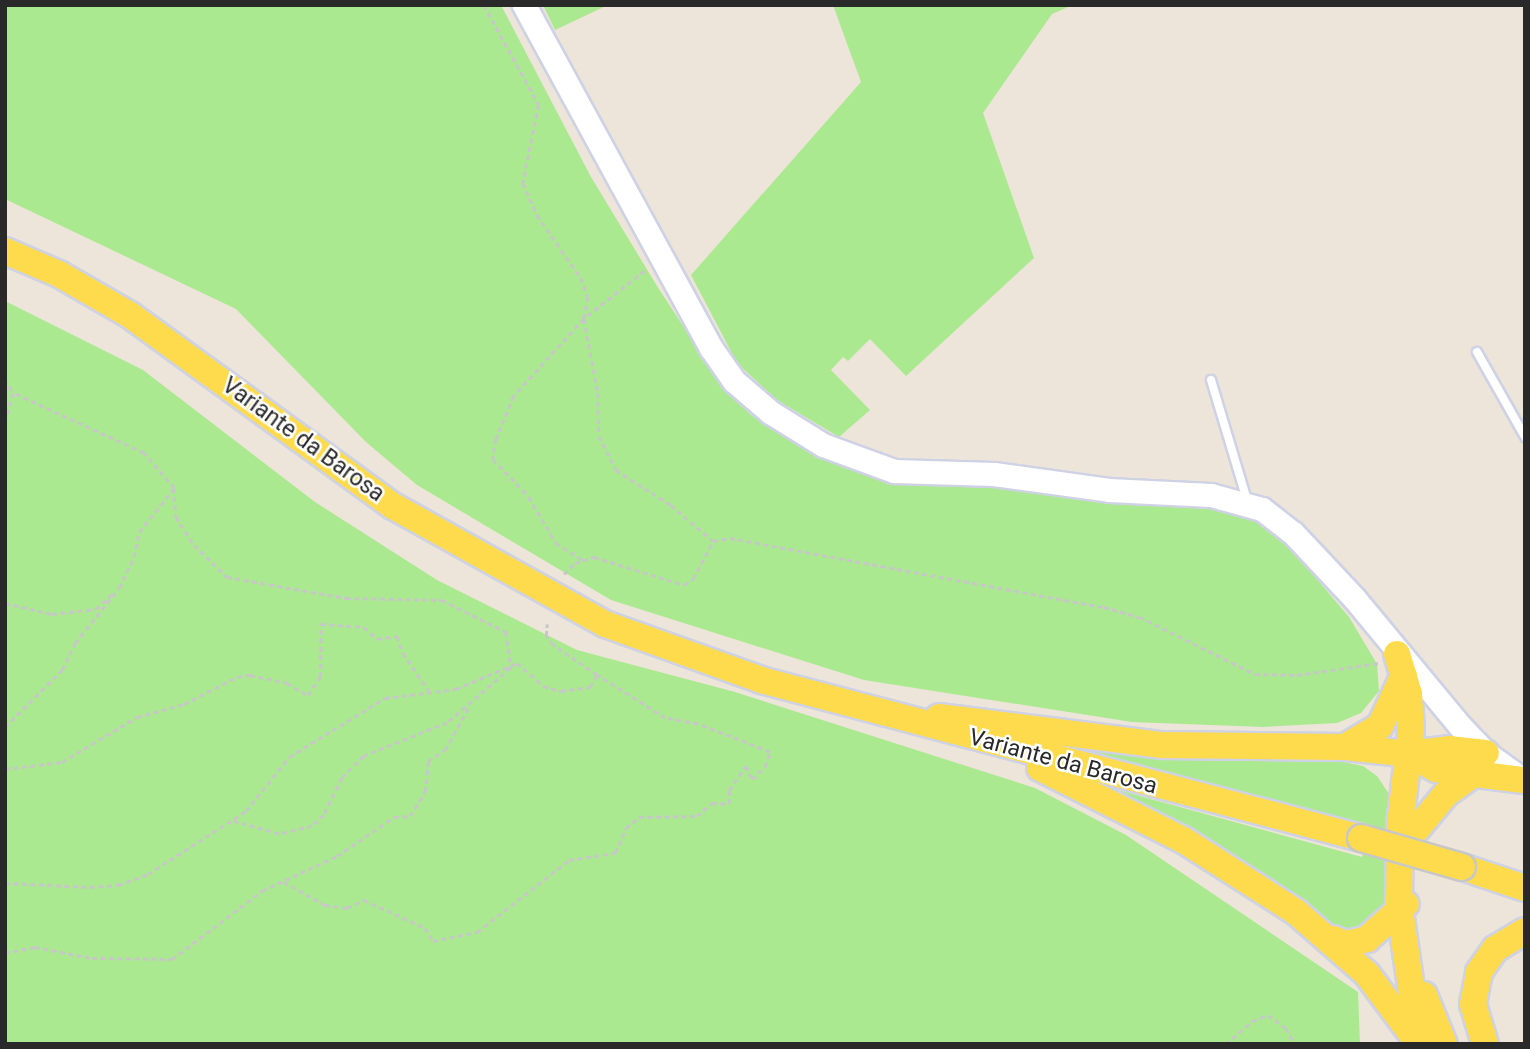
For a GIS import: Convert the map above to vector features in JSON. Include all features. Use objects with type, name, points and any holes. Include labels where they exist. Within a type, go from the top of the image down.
[{"type":"main road","points":[[524,5],[711,348],[743,390],[790,426],[854,459],[913,474],[1023,477],[1109,490],[1199,494],[1248,502],[1271,514],[1307,547],[1401,664],[1411,712],[1409,754],[1399,825],[1400,911],[1409,988],[1420,1044]]},
{"type":"main road","name":"Variante da Barosa","points":[[5,251],[60,274],[121,309],[393,506],[605,624]]},
{"type":"main road","name":"Variante da Barosa","points":[[5,269],[78,302],[124,330],[337,487],[430,548],[547,607],[605,624],[689,657],[874,712],[1361,838],[1525,888]]},
{"type":"main road","points":[[1401,664],[1410,663],[1480,764]]},
{"type":"main road","points":[[1345,747],[1380,726],[1401,664]]},
{"type":"main road","points":[[874,712],[985,721],[1136,744],[1345,747],[1409,754],[1436,769],[1480,764],[1524,781]]},
{"type":"main road","points":[[961,735],[1098,795],[1174,835],[1269,893],[1333,939],[1379,988],[1420,1044]]},
{"type":"main road","points":[[1409,754],[1417,775],[1416,884],[1424,994],[1444,1044]]},
{"type":"main road","points":[[1417,829],[1446,794],[1480,764]]},
{"type":"main road","points":[[1333,939],[1360,943],[1400,911],[1416,884]]},
{"type":"main road","points":[[1485,1044],[1474,1004],[1479,972],[1495,949],[1525,931]]},
{"type":"lane","points":[[1477,352],[1525,437]]},
{"type":"lane","points":[[1211,380],[1248,502]]},
{"type":"path","points":[[484,5],[539,105],[523,183],[557,249],[581,278],[588,297],[584,319],[598,393],[599,436],[606,458],[713,541],[755,542],[1104,607],[1140,617],[1255,674],[1297,675],[1377,664],[1401,664]]},
{"type":"path","points":[[583,561],[556,542],[529,497],[493,459],[496,439],[514,396],[584,319],[661,258]]},
{"type":"path","points":[[5,379],[12,393],[5,425]]},
{"type":"path","points":[[12,393],[144,453],[174,488],[176,517],[194,545],[227,577],[346,598],[442,600],[506,632],[511,668]]},
{"type":"path","points":[[5,727],[40,698],[119,588],[134,557],[139,532],[174,488]]},
{"type":"path","points":[[564,574],[594,557],[684,585],[693,579],[713,541]]},
{"type":"path","points":[[5,603],[52,614],[96,609],[119,588]]},
{"type":"path","points":[[5,769],[62,762],[137,717],[184,704],[237,677],[287,683],[308,695],[320,677],[321,624],[364,627],[377,639],[397,636],[403,653],[429,691]]},
{"type":"path","points":[[284,882],[325,905],[347,908],[364,900],[425,928],[433,941],[477,932],[569,860],[615,853],[626,828],[639,817],[697,816],[712,803],[729,804],[729,790],[746,766],[752,779],[765,767],[770,752],[698,724],[665,718],[553,645],[546,636],[547,624]]},
{"type":"path","points":[[233,821],[279,834],[312,826],[324,815],[342,778],[364,756],[447,723],[517,663],[543,686],[561,691],[590,687],[597,675]]},
{"type":"path","points":[[5,883],[118,885],[148,874],[246,811],[277,767],[343,720],[385,698],[456,689],[511,668]]},
{"type":"path","points":[[5,953],[35,947],[92,958],[172,959],[262,891],[337,856],[382,823],[410,816],[425,792],[428,761],[445,750],[471,702]]},
{"type":"path","points":[[1226,1044],[1252,1021],[1268,1015],[1286,1028],[1296,1044]]},
{"type":"green space","points":[[5,5],[501,5],[591,177],[657,286],[725,390],[751,415],[814,455],[889,484],[996,487],[1149,505],[1242,510],[1277,532],[1349,617],[1377,664],[1379,691],[1361,713],[1337,723],[1263,727],[1132,722],[864,680],[611,600],[417,485],[366,442],[236,309],[5,199]]},
{"type":"green space","points":[[543,5],[608,5],[555,30]]},
{"type":"green space","points":[[833,5],[1073,5],[1052,14],[983,113],[1034,258],[906,376],[870,339],[848,361],[843,357],[831,370],[870,410],[839,437],[777,400],[737,363],[691,275],[861,82]]},
{"type":"green space","points":[[5,301],[143,370],[315,502],[437,580],[577,650],[735,692],[1035,788],[1126,835],[1358,992],[1360,1044],[5,1044]]},
{"type":"green space","points":[[1043,742],[1328,759],[1363,766],[1377,776],[1391,797],[1389,896],[1383,909],[1357,932],[1339,930],[1233,862],[1096,784],[1362,857],[1371,825]]}]
